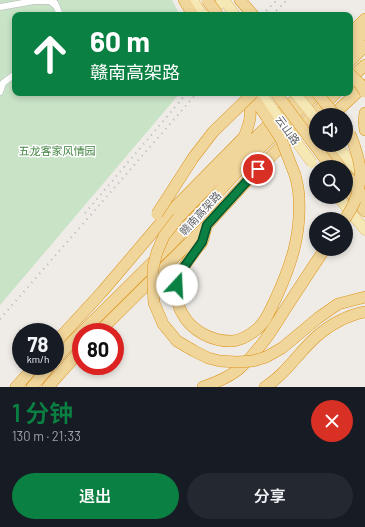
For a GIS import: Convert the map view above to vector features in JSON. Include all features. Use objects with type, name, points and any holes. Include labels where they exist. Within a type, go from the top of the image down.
[{"type":"highway","points":[[184,0],[191,12]]},
{"type":"highway","points":[[207,0],[216,12]]},
{"type":"highway","points":[[215,0],[224,12]]},
{"type":"highway","points":[[240,0],[250,12]]},
{"type":"highway","points":[[353,31],[365,19]]},
{"type":"highway","points":[[353,43],[365,32]]},
{"type":"highway","points":[[353,58],[365,46]]},
{"type":"highway","points":[[353,76],[365,65]]},
{"type":"highway","points":[[353,77],[365,92]]},
{"type":"highway","points":[[341,108],[365,85]]},
{"type":"highway","points":[[64,333],[102,292],[170,212],[244,137],[250,123],[250,107],[247,96]]},
{"type":"highway","points":[[102,292],[158,214],[193,158],[213,132],[248,96]]},
{"type":"highway","points":[[207,225],[202,242],[182,270],[177,285],[178,304],[182,314],[189,323],[198,330],[208,336],[221,340],[234,341],[258,329],[269,314],[287,272],[295,248],[299,215],[299,198],[295,175],[281,139],[253,96]]},
{"type":"highway","points":[[278,96],[326,160]]},
{"type":"highway","points":[[287,96],[309,126]]},
{"type":"highway","points":[[299,96],[259,134],[178,218],[164,236],[157,252],[154,268],[154,303],[163,324],[177,341],[208,358],[220,361],[237,362],[252,361],[266,357],[282,348],[318,318],[338,304],[365,296]]},
{"type":"highway","name":"赣南高架路","points":[[90,323],[173,242],[247,161],[314,96]]},
{"type":"highway","points":[[319,96],[329,108]]},
{"type":"highway","name":"赣南高架路","points":[[108,323],[207,225],[258,169],[333,96]]},
{"type":"highway","points":[[365,113],[365,130]]},
{"type":"highway","points":[[349,212],[354,203],[360,184],[360,167],[357,151],[353,141]]},
{"type":"highway","points":[[353,183],[365,199]]},
{"type":"highway","points":[[353,196],[365,211]]},
{"type":"highway","points":[[203,387],[217,382],[238,370],[259,348],[320,256]]},
{"type":"highway","points":[[266,387],[285,371],[320,333],[348,317],[365,312]]},
{"type":"highway","name":"赣南高架路","points":[[64,350],[72,342]]},
{"type":"highway","points":[[48,387],[72,360]]},
{"type":"highway","points":[[16,387],[27,375]]},
{"type":"highway","points":[[32,387],[42,375]]},
{"type":"main road","points":[[193,0],[200,12]]},
{"type":"main road","points":[[210,12],[224,0],[233,12]]},
{"type":"main road","name":"云山路","points":[[262,96],[310,160]]},
{"type":"main road","points":[[297,96],[309,110]]},
{"type":"main road","points":[[342,152],[365,182]]},
{"type":"main road","points":[[353,176],[358,172]]},
{"type":"main road","points":[[344,204],[365,230]]},
{"type":"street","points":[[54,0],[58,12]]},
{"type":"street","points":[[0,7],[34,1],[50,2],[56,7]]},
{"type":"street","points":[[0,92],[3,83],[12,76]]},
{"type":"green space","name":"五龙客家风情园","points":[[0,0],[172,0],[178,12],[12,12],[12,96],[177,96],[0,305]]},
{"type":"railway","points":[[265,12],[277,0]]},
{"type":"railway","points":[[275,12],[287,0]]},
{"type":"railway","points":[[85,213],[184,96]]},
{"type":"railway","points":[[0,319],[194,96]]},
{"type":"route","points":[[177,285],[182,270],[202,242],[207,225],[258,169]]}]
